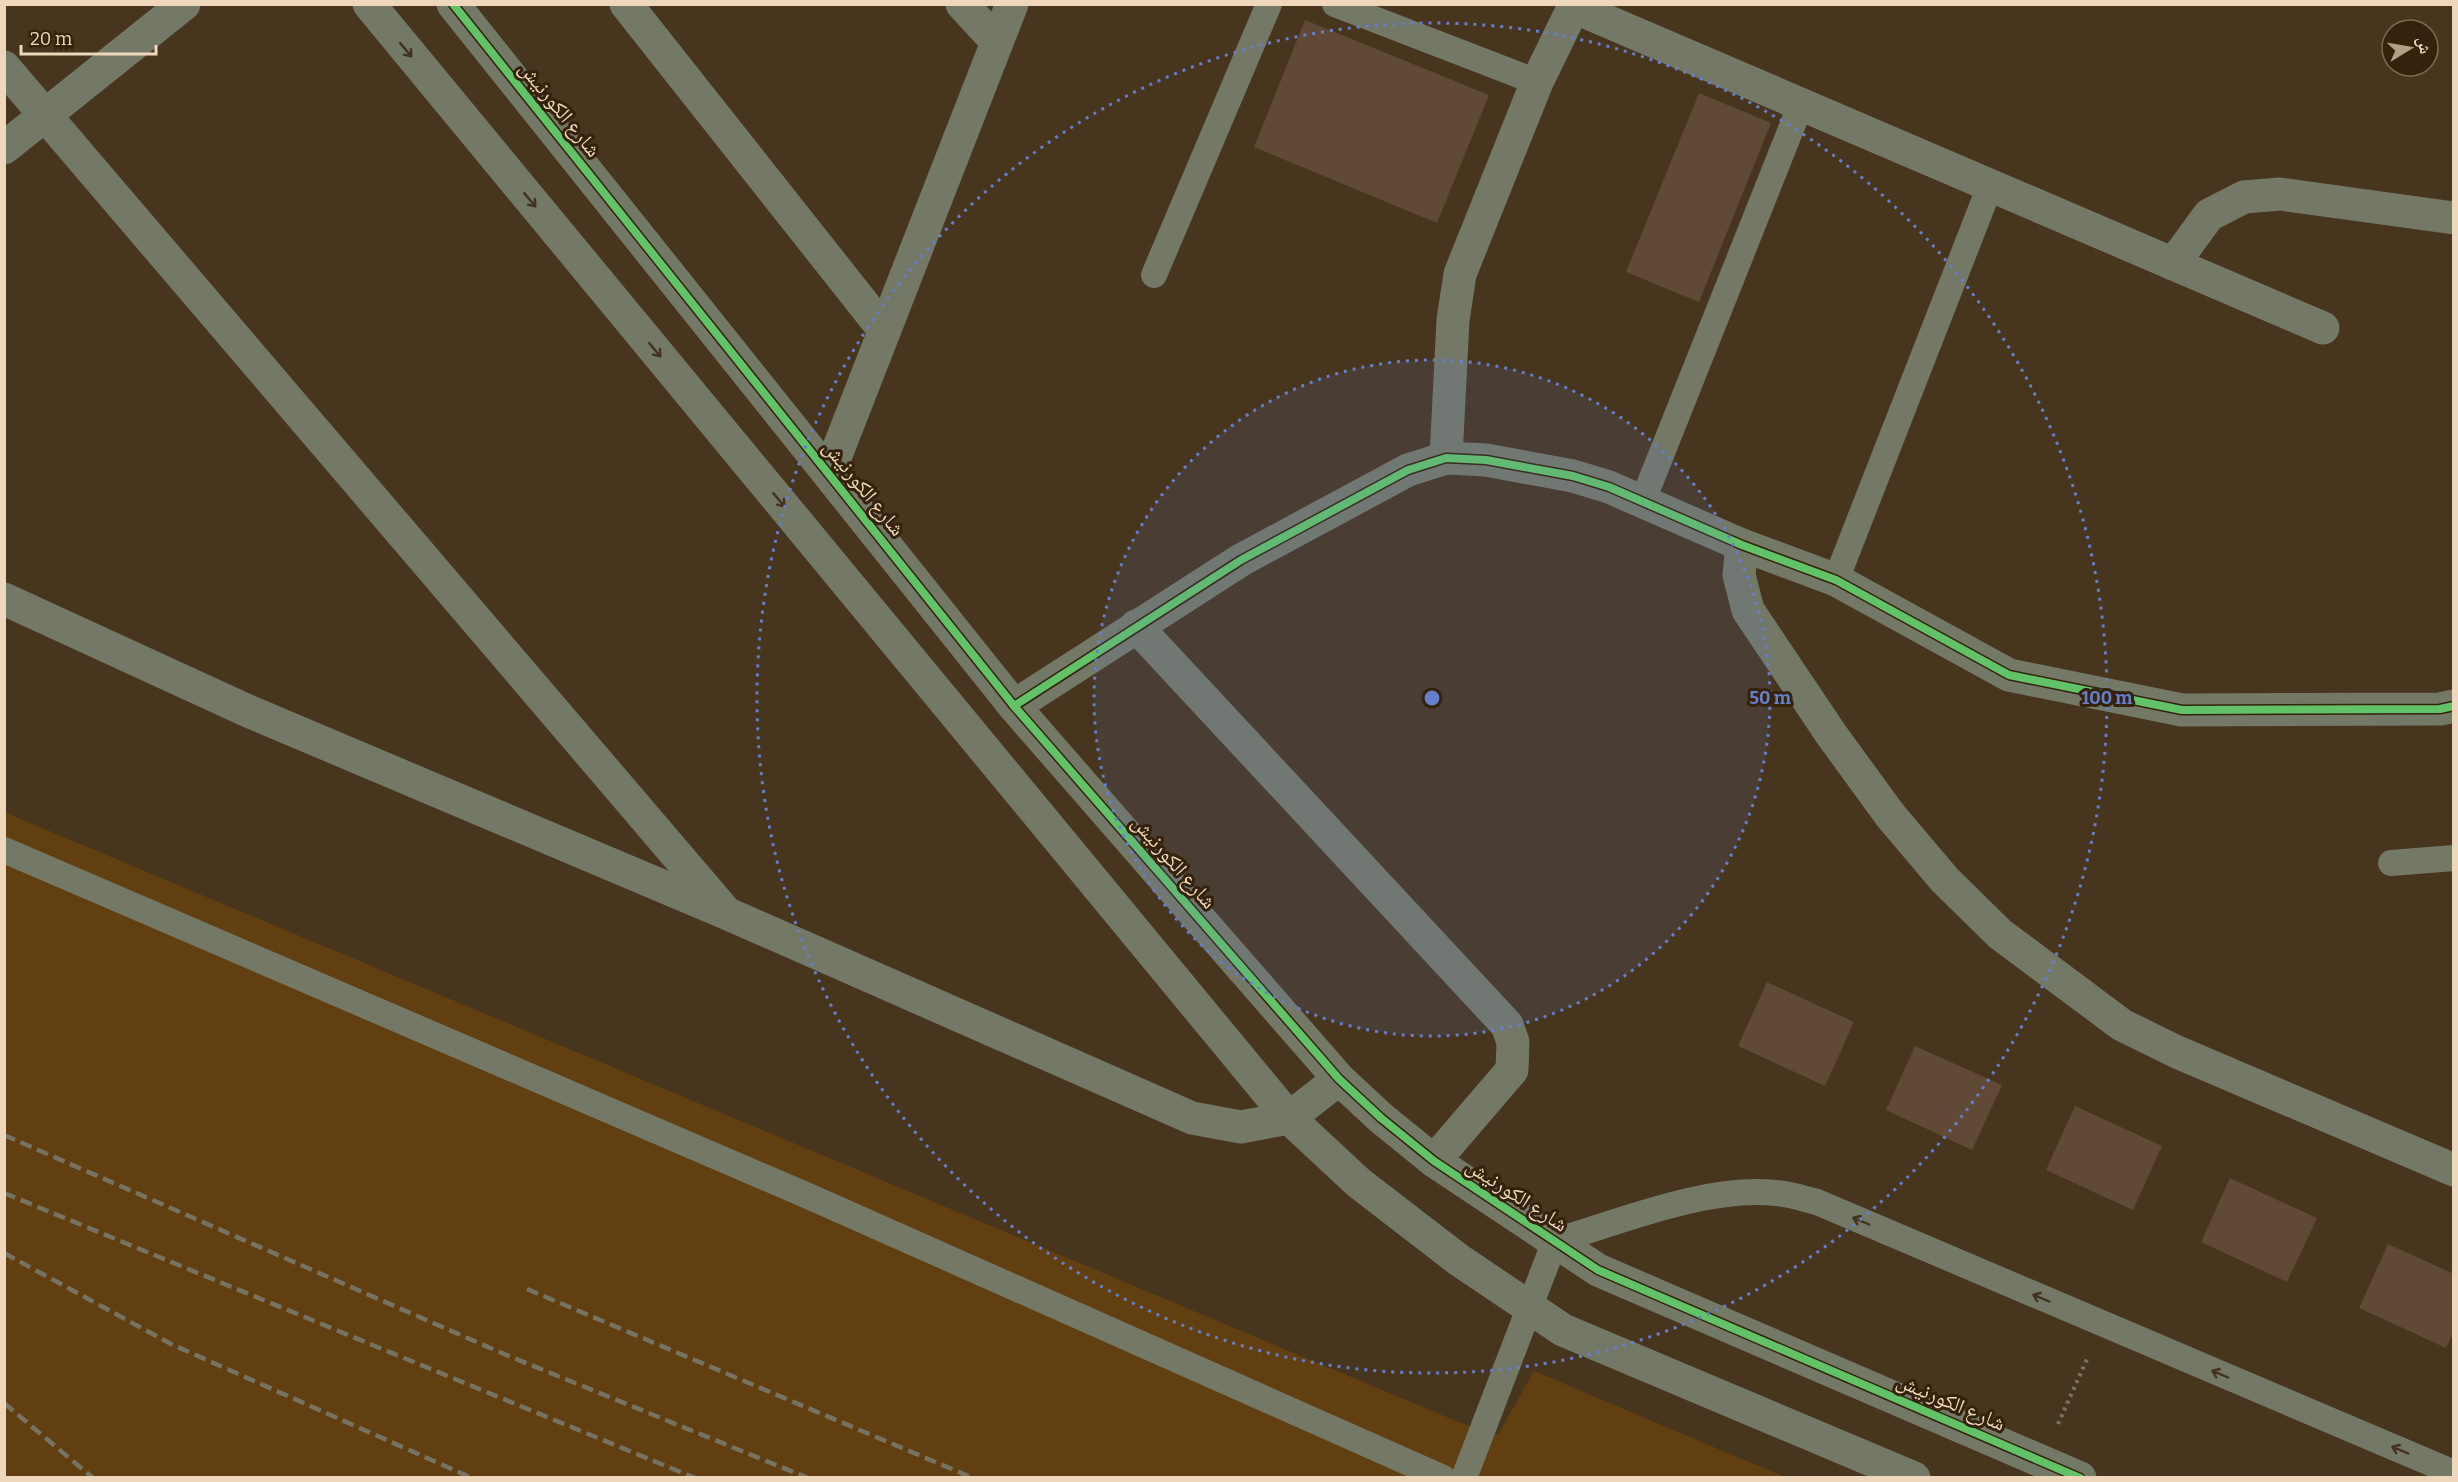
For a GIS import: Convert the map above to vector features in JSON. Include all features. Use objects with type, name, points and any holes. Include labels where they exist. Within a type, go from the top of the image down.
[{"type":"street","points":[[4,148],[184,4]]},
{"type":"street","points":[[369,4],[1289,1119],[1359,1183],[1459,1260],[1563,1330],[1914,1478]]},
{"type":"street","name":"شارع الكورنيش","points":[[453,4],[1014,706],[1339,1079],[1381,1118],[1434,1161],[1598,1270],[2080,1478]]},
{"type":"street","points":[[626,4],[884,330]]},
{"type":"street","points":[[962,4],[997,42]]},
{"type":"street","points":[[829,473],[1012,4]]},
{"type":"street","points":[[1446,458],[1453,320],[1460,274],[1537,82],[1574,6],[2323,328]]},
{"type":"street","points":[[4,67],[726,913]]},
{"type":"street","points":[[2174,264],[2209,215],[2244,197],[2280,194],[2454,218]]},
{"type":"street","points":[[1014,706],[1241,560],[1408,470],[1446,458],[1486,460],[1574,476],[1609,488],[1742,545],[1836,580],[2009,675],[2182,710],[2440,709],[2454,706]]},
{"type":"street","points":[[1742,545],[1739,575],[1748,610],[1831,734],[1890,815],[1945,880],[2000,934],[2122,1025],[2177,1052],[2454,1170]]},
{"type":"street","points":[[4,599],[248,711],[726,913],[1192,1118],[1241,1127],[1289,1119],[1339,1079]]},
{"type":"street","points":[[1136,626],[1507,1025],[1513,1042],[1512,1070],[1434,1161]]},
{"type":"lane","points":[[1154,275],[1269,4]]},
{"type":"lane","points":[[1335,4],[1537,82]]},
{"type":"lane","points":[[1642,503],[1801,104]]},
{"type":"lane","points":[[1836,580],[1990,186]]},
{"type":"lane","points":[[4,850],[804,1194],[1443,1478]]},
{"type":"lane","points":[[2391,863],[2454,858]]},
{"type":"lane","points":[[1464,1478],[1555,1241],[1726,1194],[1776,1193],[1817,1202],[2454,1473]]},
{"type":"path","points":[[2041,1461],[2103,1324]]},
{"type":"shaded area","points":[[4,812],[1461,1423],[1498,1435],[1534,1371],[1785,1477],[5,1477]]},
{"type":"building","points":[[1305,20],[1489,95],[1437,223],[1254,147]]},
{"type":"building","points":[[1699,93],[1771,123],[1699,302],[1626,272]]},
{"type":"building","points":[[1767,982],[1854,1022],[1825,1086],[1738,1046]]},
{"type":"building","points":[[1915,1046],[2002,1085],[1972,1150],[1886,1110]]},
{"type":"building","points":[[2075,1106],[2162,1146],[2133,1210],[2046,1170]]},
{"type":"building","points":[[2230,1178],[2317,1218],[2287,1282],[2201,1242]]},
{"type":"building","points":[[2388,1244],[2454,1274],[2454,1331],[2446,1348],[2359,1308]]},
{"type":"railway","points":[[4,1135],[504,1354],[808,1478]]},
{"type":"railway","points":[[4,1193],[695,1478]]},
{"type":"railway","points":[[4,1253],[171,1344],[472,1478]]},
{"type":"railway","points":[[527,1289],[973,1478]]},
{"type":"railway","points":[[4,1403],[93,1478]]},
{"type":"cycle path","points":[[453,4],[1014,706],[1339,1079],[1381,1118],[1434,1161],[1598,1270],[2080,1478]]},
{"type":"cycle path","points":[[1014,706],[1241,560],[1408,470],[1446,458],[1486,460],[1573,476],[1609,487],[1742,545],[1836,580],[2009,675],[2182,710],[2440,709],[2454,706]]}]
